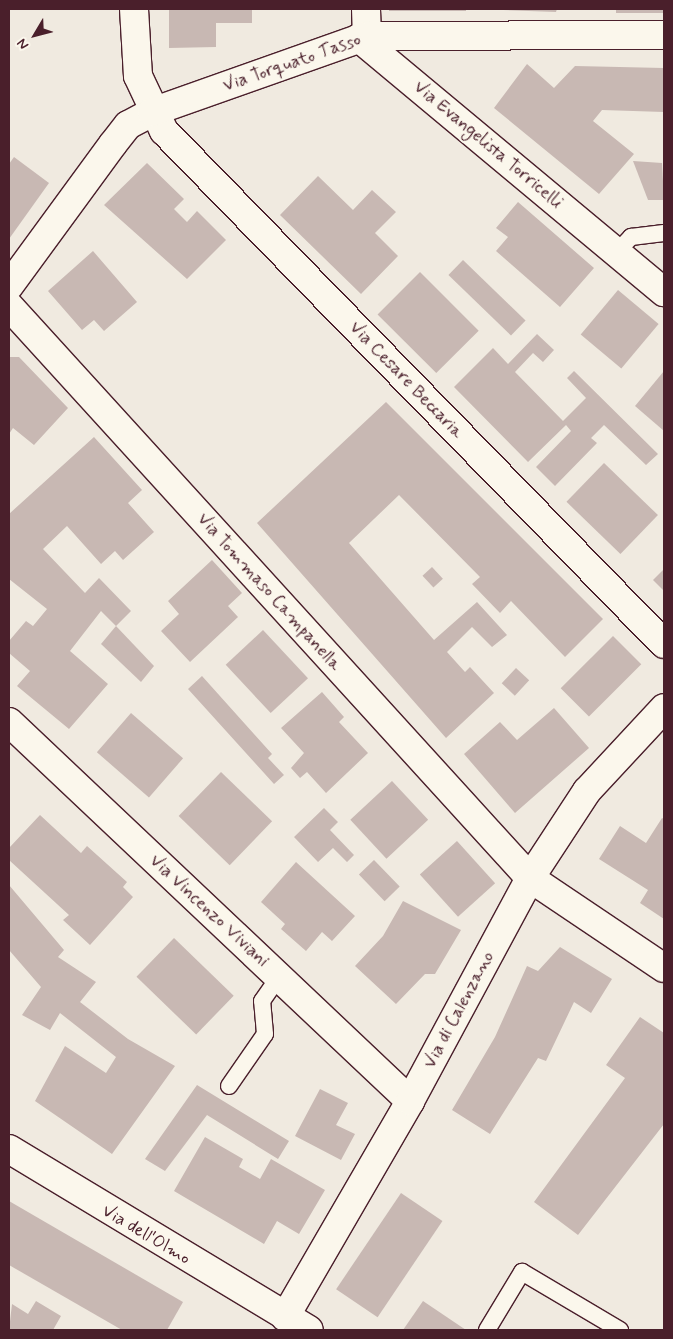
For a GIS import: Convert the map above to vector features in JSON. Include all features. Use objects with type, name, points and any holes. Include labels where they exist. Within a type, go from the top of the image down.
[{"type":"street","name":"Via Cesare Beccaria","points":[[134,9],[134,62],[152,112],[181,151],[664,644]]},
{"type":"street","points":[[363,37],[366,9]]},
{"type":"street","name":"Via Torquato Tasso","points":[[9,286],[118,138],[128,126],[152,112],[363,37],[590,21],[664,35]]},
{"type":"street","name":"Via Evangelista Torricelli","points":[[363,37],[664,292]]},
{"type":"street","name":"Via Tommaso Campanella","points":[[9,306],[530,878],[664,968]]},
{"type":"street","name":"Via di Calenzano","points":[[282,1324],[410,1101],[530,878],[587,791],[664,708]]},
{"type":"street","name":"Via Vincenzo Viviani","points":[[9,722],[410,1101]]},
{"type":"street","name":"Via dell'Olmo","points":[[9,1149],[282,1324],[309,1330]]},
{"type":"lane","points":[[617,252],[631,237],[664,233]]},
{"type":"lane","points":[[230,1086],[265,1034],[262,1001],[279,978]]},
{"type":"lane","points":[[488,1330],[522,1272],[620,1330]]},
{"type":"building","points":[[169,9],[252,9],[252,23],[216,23],[216,47],[169,48]]},
{"type":"building","points":[[389,9],[466,9],[466,11],[389,11]]},
{"type":"building","points":[[476,9],[557,9],[556,12]]},
{"type":"building","points":[[616,9],[664,9],[664,13],[616,13]]},
{"type":"building","points":[[527,64],[554,88],[575,66],[664,68],[664,112],[602,110],[593,121],[634,154],[599,194],[494,108]]},
{"type":"building","points":[[14,157],[49,183],[9,239],[9,164]]},
{"type":"building","points":[[633,161],[662,163],[664,200],[648,200]]},
{"type":"building","points":[[147,163],[184,199],[174,209],[187,222],[197,211],[226,240],[187,279],[104,205]]},
{"type":"building","points":[[318,176],[353,210],[372,190],[396,212],[375,233],[398,256],[361,294],[280,215]]},
{"type":"building","points":[[518,202],[594,268],[560,307],[496,251],[508,237],[496,228]]},
{"type":"building","points":[[93,251],[137,302],[104,331],[94,320],[82,330],[48,291]]},
{"type":"building","points":[[463,260],[526,320],[511,336],[448,275]]},
{"type":"building","points":[[420,272],[479,331],[436,373],[378,314]]},
{"type":"building","points":[[618,290],[659,324],[621,368],[581,334]]},
{"type":"building","points":[[537,334],[554,350],[543,362],[533,353],[515,372],[563,421],[586,398],[567,378],[574,371],[658,454],[646,465],[604,425],[591,438],[597,443],[555,486],[536,467],[571,431],[566,425],[528,462],[454,387],[493,348],[508,364]]},
{"type":"building","points":[[9,357],[19,357],[68,408],[34,445],[13,428],[9,434]]},
{"type":"building","points":[[664,371],[664,431],[635,406]]},
{"type":"building","points":[[386,402],[603,619],[565,657],[511,601],[500,613],[472,584],[480,577],[399,495],[349,543],[434,640],[477,602],[507,635],[492,647],[472,627],[447,652],[465,672],[470,667],[494,693],[446,738],[257,523]]},
{"type":"building","points":[[94,437],[142,490],[128,503],[154,532],[123,560],[115,551],[101,564],[67,526],[43,549],[85,593],[99,578],[131,611],[116,626],[101,611],[70,651],[108,684],[69,729],[17,686],[30,671],[9,653],[9,641],[26,621],[33,626],[47,609],[9,579],[9,514]]},
{"type":"building","points":[[604,463],[658,515],[620,554],[566,502]]},
{"type":"building","points":[[212,560],[242,593],[228,606],[238,617],[190,662],[161,631],[179,614],[168,601]]},
{"type":"building","points":[[432,567],[443,579],[433,588],[422,576]]},
{"type":"building","points":[[664,569],[664,591],[653,580]]},
{"type":"building","points":[[116,626],[154,666],[141,682],[101,644]]},
{"type":"building","points":[[263,630],[308,678],[271,713],[226,665]]},
{"type":"building","points":[[613,636],[641,664],[589,717],[561,688]]},
{"type":"building","points":[[516,668],[529,680],[515,696],[502,683]]},
{"type":"building","points":[[202,676],[272,754],[268,758],[284,775],[274,784],[188,689]]},
{"type":"building","points":[[322,692],[344,717],[339,722],[368,753],[326,793],[307,772],[300,778],[291,768],[304,753],[281,728]]},
{"type":"building","points":[[554,708],[589,748],[515,813],[464,754],[500,722],[517,740]]},
{"type":"building","points":[[131,713],[183,758],[149,798],[97,752]]},
{"type":"building","points":[[221,772],[272,821],[230,865],[179,816]]},
{"type":"building","points":[[392,781],[428,820],[386,859],[350,820]]},
{"type":"building","points":[[324,808],[338,822],[330,830],[354,855],[347,862],[333,848],[318,862],[294,837]]},
{"type":"building","points":[[40,815],[81,853],[87,846],[127,882],[123,887],[133,897],[90,945],[63,920],[69,915],[9,860],[9,848]]},
{"type":"building","points":[[662,818],[664,819],[664,919],[640,903],[648,890],[599,859],[620,826],[646,843]]},
{"type":"building","points":[[457,841],[495,883],[458,917],[420,874]]},
{"type":"building","points":[[374,860],[400,887],[385,901],[359,875]]},
{"type":"building","points":[[296,862],[355,916],[332,941],[322,932],[306,951],[281,929],[285,924],[261,902]]},
{"type":"building","points":[[9,885],[64,950],[58,957],[96,982],[80,1002],[128,1039],[175,1066],[112,1154],[35,1101],[65,1046],[106,1073],[116,1057],[60,1013],[50,1030],[22,1015],[41,987],[9,950]]},
{"type":"building","points":[[403,901],[461,930],[435,974],[425,974],[396,1004],[355,966],[383,936]]},
{"type":"building","points":[[174,938],[234,996],[196,1035],[136,977]]},
{"type":"building","points":[[560,947],[612,979],[591,1013],[574,1002],[546,1061],[538,1058],[490,1134],[452,1110],[495,1037],[527,966],[538,971]]},
{"type":"building","points":[[640,1017],[664,1033],[664,1124],[578,1235],[534,1202],[625,1078],[606,1065]]},
{"type":"building","points":[[197,1085],[289,1141],[278,1159],[207,1115],[165,1171],[145,1159]]},
{"type":"building","points":[[320,1089],[348,1103],[336,1125],[355,1134],[341,1160],[295,1136]]},
{"type":"building","points":[[205,1137],[243,1159],[239,1167],[260,1179],[271,1159],[325,1190],[299,1234],[277,1221],[264,1244],[174,1191]]},
{"type":"building","points":[[401,1193],[442,1221],[378,1317],[336,1289]]},
{"type":"building","points":[[9,1201],[183,1302],[167,1330],[122,1330],[9,1265]]},
{"type":"building","points":[[36,1301],[61,1316],[53,1330],[9,1330],[12,1304],[28,1314]]},
{"type":"building","points":[[423,1301],[466,1330],[403,1330]]}]
